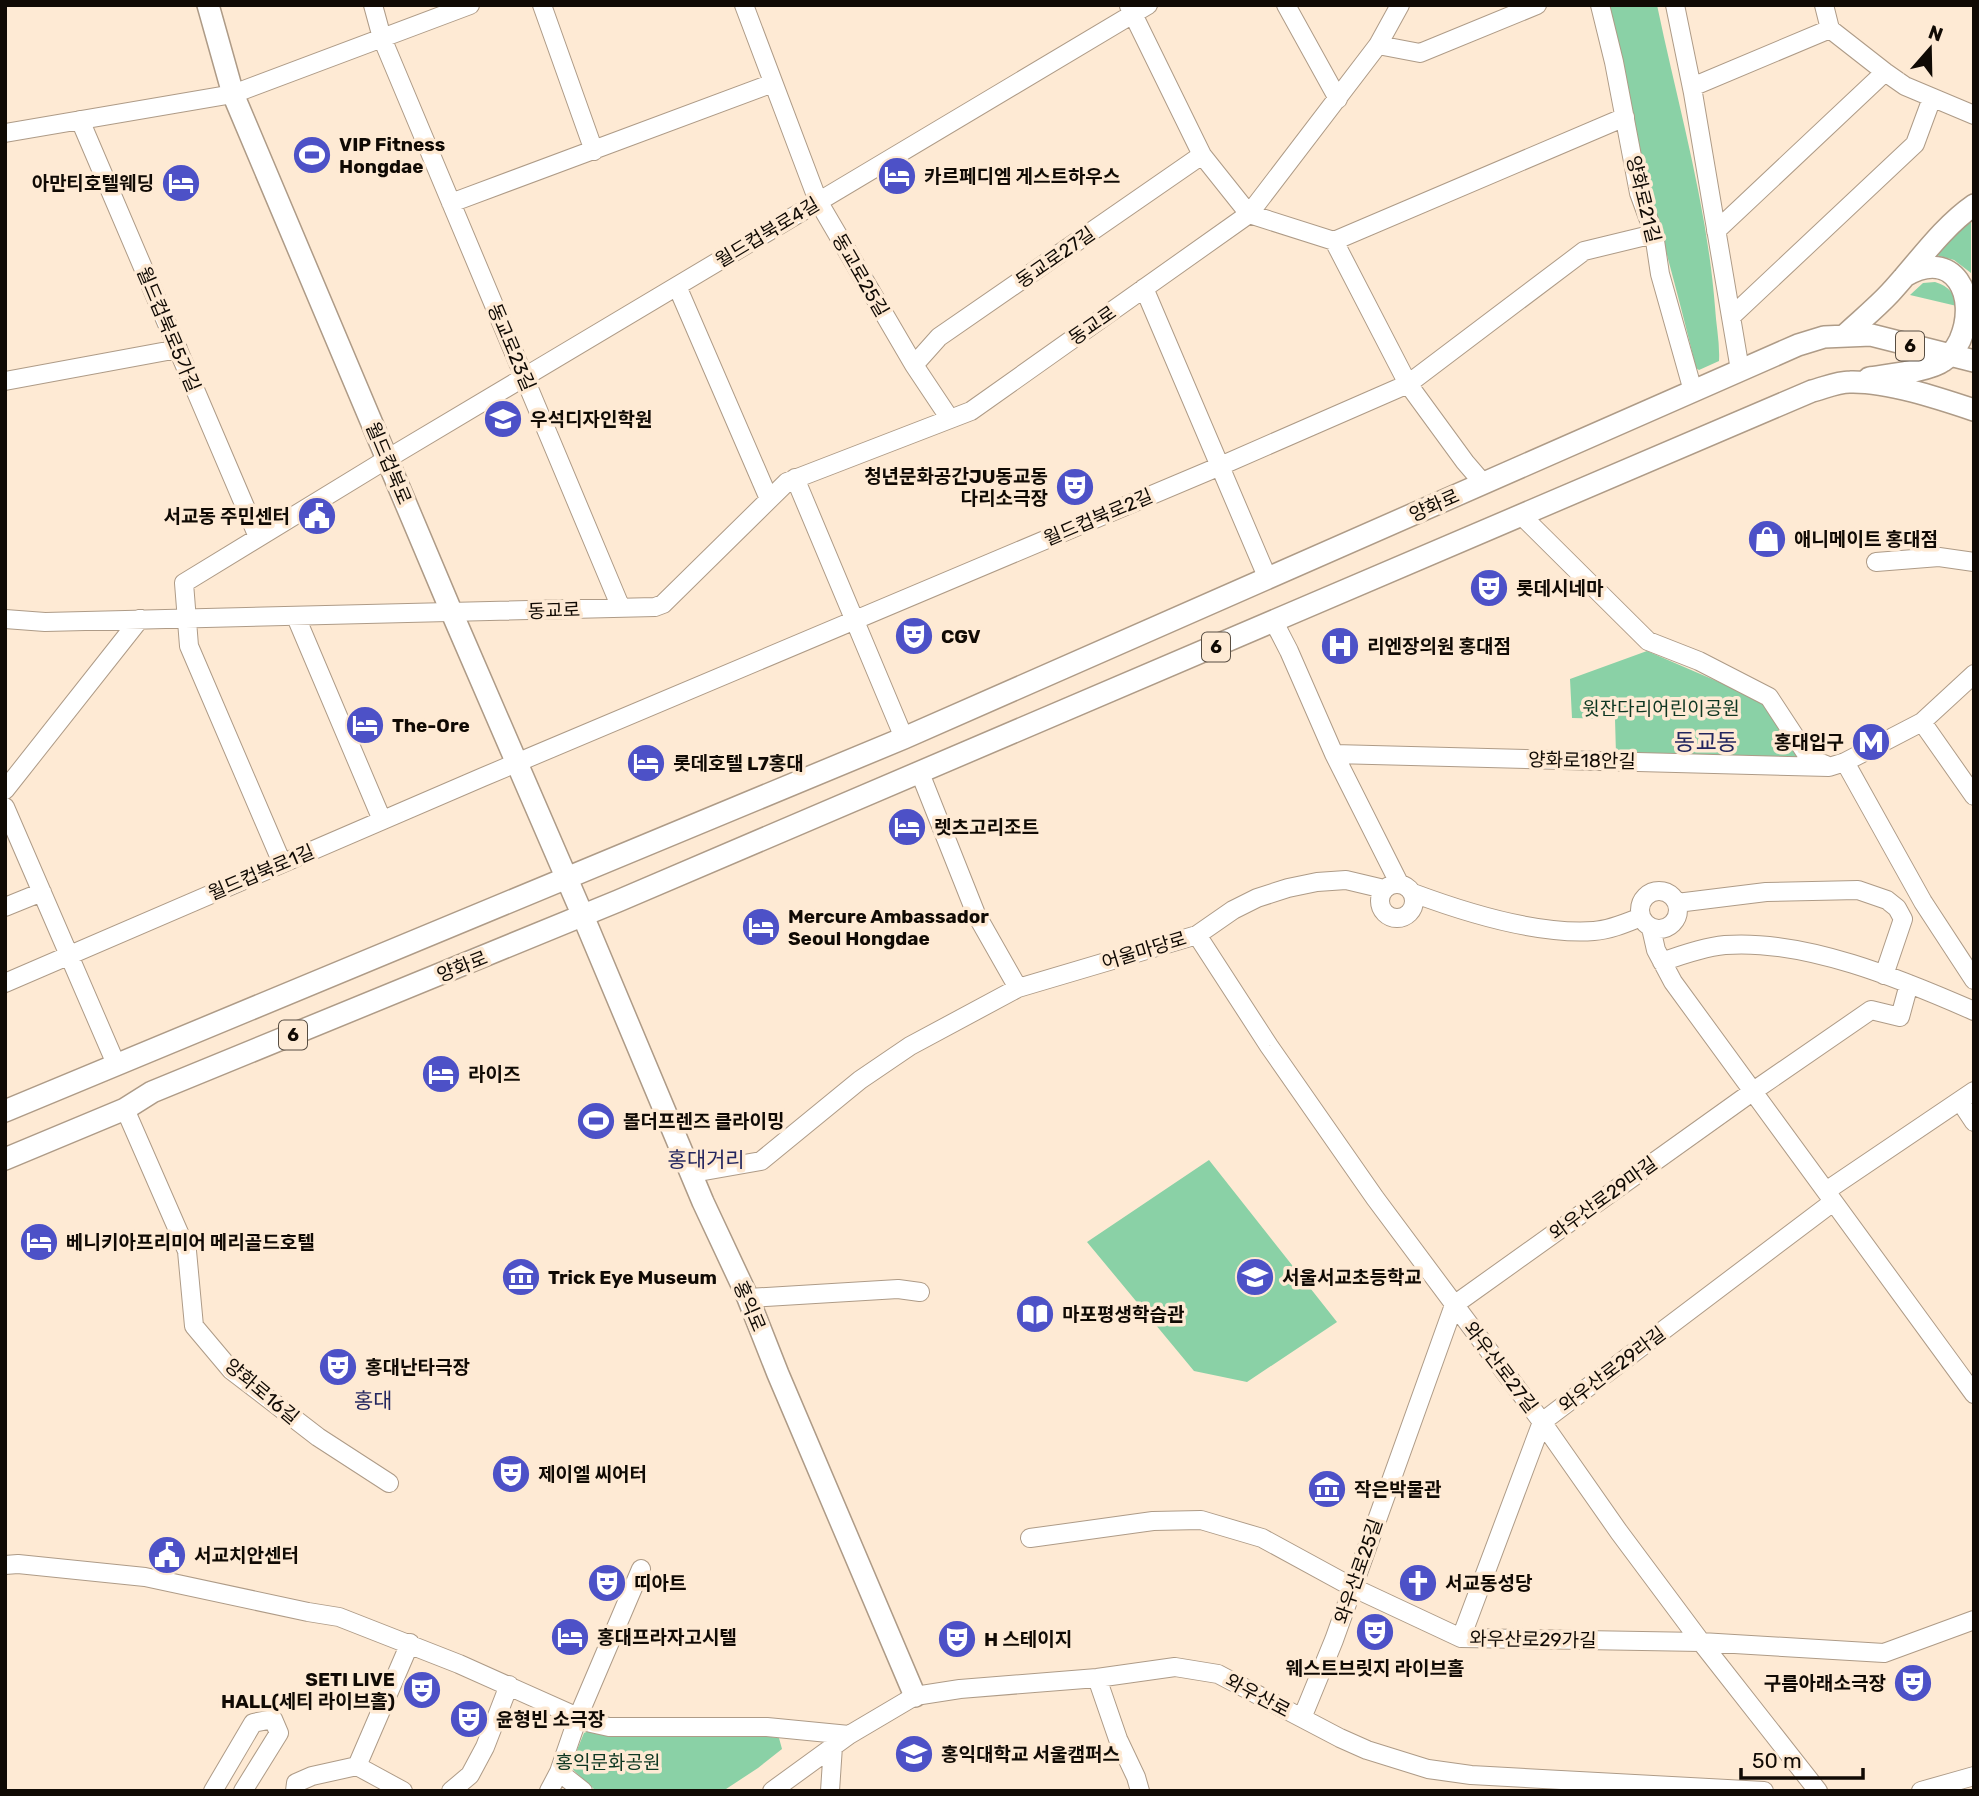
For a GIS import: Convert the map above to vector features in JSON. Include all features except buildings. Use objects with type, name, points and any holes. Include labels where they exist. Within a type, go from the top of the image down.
[{"type":"main road","name":"월드컵북로","points":[[208,5],[233,94],[583,916]]},
{"type":"main road","points":[[1845,335],[1889,295],[1945,231],[1963,212],[1974,205]]},
{"type":"main road","points":[[1849,382],[1941,363],[1951,354],[1966,331],[1970,306],[1966,289],[1950,272],[1937,268],[1916,270],[1905,276]]},
{"type":"main road","name":"양화로","points":[[5,1111],[904,738],[1798,345],[1824,337],[1871,335],[1974,361]]},
{"type":"main road","name":"양화로","points":[[5,1159],[125,1109],[152,1092],[583,916],[920,774],[1812,391],[1849,382],[1901,389],[1974,410]]},
{"type":"main road","name":"홍익로","points":[[583,916],[704,1202],[748,1298],[915,1696]]},
{"type":"street","name":"동교로23길","points":[[373,5],[382,38],[621,608]]},
{"type":"street","points":[[5,133],[233,94],[470,5]]},
{"type":"street","points":[[542,5],[594,151]]},
{"type":"street","name":"동교로25길","points":[[744,5],[818,201],[914,365],[950,419]]},
{"type":"street","points":[[1286,5],[1338,99]]},
{"type":"street","name":"동교로","points":[[5,619],[46,622],[296,617],[655,607],[663,604],[788,482],[971,411],[1249,214],[1378,45],[1400,5]]},
{"type":"street","name":"양화로21길","points":[[1600,5],[1639,193],[1654,234],[1660,274],[1693,391]]},
{"type":"street","points":[[1675,5],[1692,87],[1740,370]]},
{"type":"street","points":[[1824,5],[1830,29],[1885,72],[1905,86],[1974,115]]},
{"type":"street","points":[[1378,45],[1420,53],[1533,6]]},
{"type":"street","points":[[1136,8],[1202,155],[1249,214],[1334,240],[1625,117]]},
{"type":"street","name":"월드컵북로4길","points":[[387,458],[1136,8]]},
{"type":"street","points":[[1692,87],[1830,29]]},
{"type":"street","points":[[1716,231],[1885,72]]},
{"type":"street","points":[[451,203],[773,83]]},
{"type":"street","points":[[1732,316],[1915,144],[1932,98]]},
{"type":"street","name":"월드컵북로5가길","points":[[80,120],[258,537]]},
{"type":"street","name":"동교로27길","points":[[914,365],[939,337],[1202,155]]},
{"type":"street","name":"월드컵북로2길","points":[[518,763],[1219,467],[1408,384],[1584,251],[1654,234]]},
{"type":"street","points":[[1334,240],[1408,384],[1483,484]]},
{"type":"street","points":[[677,286],[769,499]]},
{"type":"street","points":[[1144,288],[1268,579]]},
{"type":"street","points":[[5,381],[178,349]]},
{"type":"street","points":[[282,863],[189,646],[184,583],[387,458]]},
{"type":"street","points":[[795,478],[904,738]]},
{"type":"street","points":[[1522,516],[1648,641],[1699,662],[1769,697],[1809,758],[1837,765],[1922,722],[1973,678]]},
{"type":"street","points":[[1876,562],[1939,557],[1974,562]]},
{"type":"street","points":[[296,617],[382,820]]},
{"type":"street","points":[[5,790],[140,619]]},
{"type":"street","points":[[1274,622],[1399,888]]},
{"type":"street","points":[[1922,722],[1974,796]]},
{"type":"street","name":"양화로18안길","points":[[1334,754],[1837,765]]},
{"type":"street","name":"월드컵북로1길","points":[[5,983],[518,763]]},
{"type":"street","points":[[1837,765],[1974,980]]},
{"type":"street","points":[[920,774],[976,914],[1018,988]]},
{"type":"street","points":[[5,807],[116,1064]]},
{"type":"street","name":"어울마당로","points":[[692,1173],[761,1161],[860,1080],[910,1046],[1018,988],[1197,934],[1245,904],[1288,888],[1346,880],[1399,888],[1458,908],[1556,931],[1596,931],[1646,922]]},
{"type":"street","points":[[1677,902],[1766,892],[1858,890],[1887,900],[1897,908],[1903,919],[1884,975]]},
{"type":"street","points":[[1646,922],[1662,929],[1672,925],[1678,915],[1677,902],[1669,894],[1654,891],[1640,904],[1646,922],[1656,950],[1673,982],[1974,1394]]},
{"type":"street","points":[[5,907],[41,892]]},
{"type":"street","points":[[1900,915],[1923,902]]},
{"type":"street","name":"와우산로27길","points":[[1197,934],[1277,1057],[1375,1198],[1701,1642],[1818,1791]]},
{"type":"street","points":[[1662,962],[1724,946],[1776,947],[1849,962],[1974,1012]]},
{"type":"street","name":"와우산로29마길","points":[[1454,1305],[1871,1010],[1900,1017],[1909,984]]},
{"type":"street","points":[[1967,1096],[1974,1122]]},
{"type":"street","name":"와우산로29라길","points":[[1461,1639],[1542,1422],[1938,1113],[1967,1096]]},
{"type":"street","name":"양화로16길","points":[[125,1109],[187,1251],[194,1326],[231,1370],[318,1437],[389,1483]]},
{"type":"street","points":[[748,1298],[898,1289],[920,1292]]},
{"type":"street","name":"와우산로25길","points":[[1302,1718],[1334,1640],[1454,1305]]},
{"type":"street","name":"와우산로29가길","points":[[1030,1538],[1153,1521],[1201,1520],[1262,1538],[1352,1587],[1461,1639],[1701,1642],[1884,1653],[1974,1620]]},
{"type":"street","points":[[5,1565],[18,1564],[145,1577],[339,1617],[410,1643],[578,1717],[609,1727],[767,1727],[849,1735]]},
{"type":"street","points":[[549,1791],[641,1569]]},
{"type":"street","points":[[357,1766],[410,1643]]},
{"type":"street","name":"와우산로","points":[[772,1791],[849,1735],[915,1696],[960,1689],[1097,1678],[1175,1667],[1218,1674],[1367,1750],[1428,1769],[1471,1775],[1763,1791]]},
{"type":"street","points":[[1097,1678],[1140,1791]]},
{"type":"street","points":[[451,1791],[470,1775],[485,1747],[509,1685]]},
{"type":"street","points":[[213,1791],[253,1723],[273,1719],[279,1733],[243,1791]]},
{"type":"street","points":[[830,1791],[833,1746]]},
{"type":"street","points":[[295,1791],[296,1783],[312,1776],[357,1766],[403,1791]]},
{"type":"street","points":[[559,1772],[583,1791]]},
{"type":"street","points":[[1921,1791],[1971,1782]]},
{"type":"green space","points":[[1600,5],[1657,5],[1699,193],[1711,269],[1719,361],[1699,370],[1696,368]]},
{"type":"green space","points":[[1968,220],[1971,221],[1971,273],[1954,260],[1936,255]]},
{"type":"green space","points":[[1935,282],[1951,291],[1961,307],[1910,295],[1923,283]]},
{"type":"green space","name":"윗잔다리어린이공원","points":[[1647,651],[1756,698],[1788,716],[1809,758],[1616,754],[1615,719],[1572,718],[1570,679]]},
{"type":"green space","points":[[1209,1160],[1337,1322],[1247,1382],[1194,1371],[1087,1242]]},
{"type":"green space","name":"홍익문화공원","points":[[591,1730],[644,1737],[720,1733],[756,1735],[779,1738],[782,1749],[723,1791],[596,1791],[570,1767],[584,1733]]},
{"type":"place","name":"VIP Fitness Hongdae","points":[[312,155]]},
{"type":"place","name":"카르페디엠 게스트하우스","points":[[897,176]]},
{"type":"place","name":"아만티호텔웨딩","points":[[181,183]]},
{"type":"place","name":"우석디자인학원","points":[[503,419]]},
{"type":"place","name":"청년문화공간JU동교동 다리소극장","points":[[1075,487]]},
{"type":"place","name":"서교동 주민센터","points":[[317,516]]},
{"type":"place","name":"애니메이트 홍대점","points":[[1767,539]]},
{"type":"place","name":"롯데시네마","points":[[1489,588]]},
{"type":"place","name":"CGV","points":[[914,636]]},
{"type":"place","name":"리엔장의원 홍대점","points":[[1340,646]]},
{"type":"place","name":"The-Ore","points":[[365,725]]},
{"type":"place","name":"홍대입구","points":[[1871,742]]},
{"type":"place","name":"롯데호텔 L7홍대","points":[[646,763]]},
{"type":"place","name":"렛츠고리조트","points":[[907,827]]},
{"type":"place","name":"Mercure Ambassador Seoul Hongdae","points":[[761,927]]},
{"type":"place","name":"라이즈","points":[[441,1074]]},
{"type":"place","name":"볼더프렌즈 클라이밍","points":[[596,1121]]},
{"type":"place","name":"베니키아프리미어 메리골드호텔","points":[[39,1242]]},
{"type":"place","name":"Trick Eye Museum","points":[[521,1277]]},
{"type":"place","name":"서울서교초등학교","points":[[1255,1277]]},
{"type":"place","name":"마포평생학습관","points":[[1035,1314]]},
{"type":"place","name":"홍대난타극장","points":[[338,1367]]},
{"type":"place","name":"제이엘 씨어터","points":[[511,1474]]},
{"type":"place","name":"작은박물관","points":[[1327,1489]]},
{"type":"place","name":"서교치안센터","points":[[167,1555]]},
{"type":"place","name":"띠아트","points":[[607,1583]]},
{"type":"place","name":"서교동성당","points":[[1418,1583]]},
{"type":"place","name":"웨스트브릿지 라이브홀","points":[[1375,1632]]},
{"type":"place","name":"홍대프라자고시텔","points":[[570,1637]]},
{"type":"place","name":"H 스테이지","points":[[957,1639]]},
{"type":"place","name":"구름아래소극장","points":[[1913,1683]]},
{"type":"place","name":"SETI LIVE HALL(세티 라이브홀)","points":[[422,1690]]},
{"type":"place","name":"윤형빈 소극장","points":[[469,1719]]},
{"type":"place","name":"홍익대학교 서울캠퍼스","points":[[914,1754]]},
{"type":"district","name":"동교동","points":[[1706,742]]},
{"type":"district","name":"홍대거리","points":[[706,1160]]},
{"type":"district","name":"홍대","points":[[373,1401]]}]
